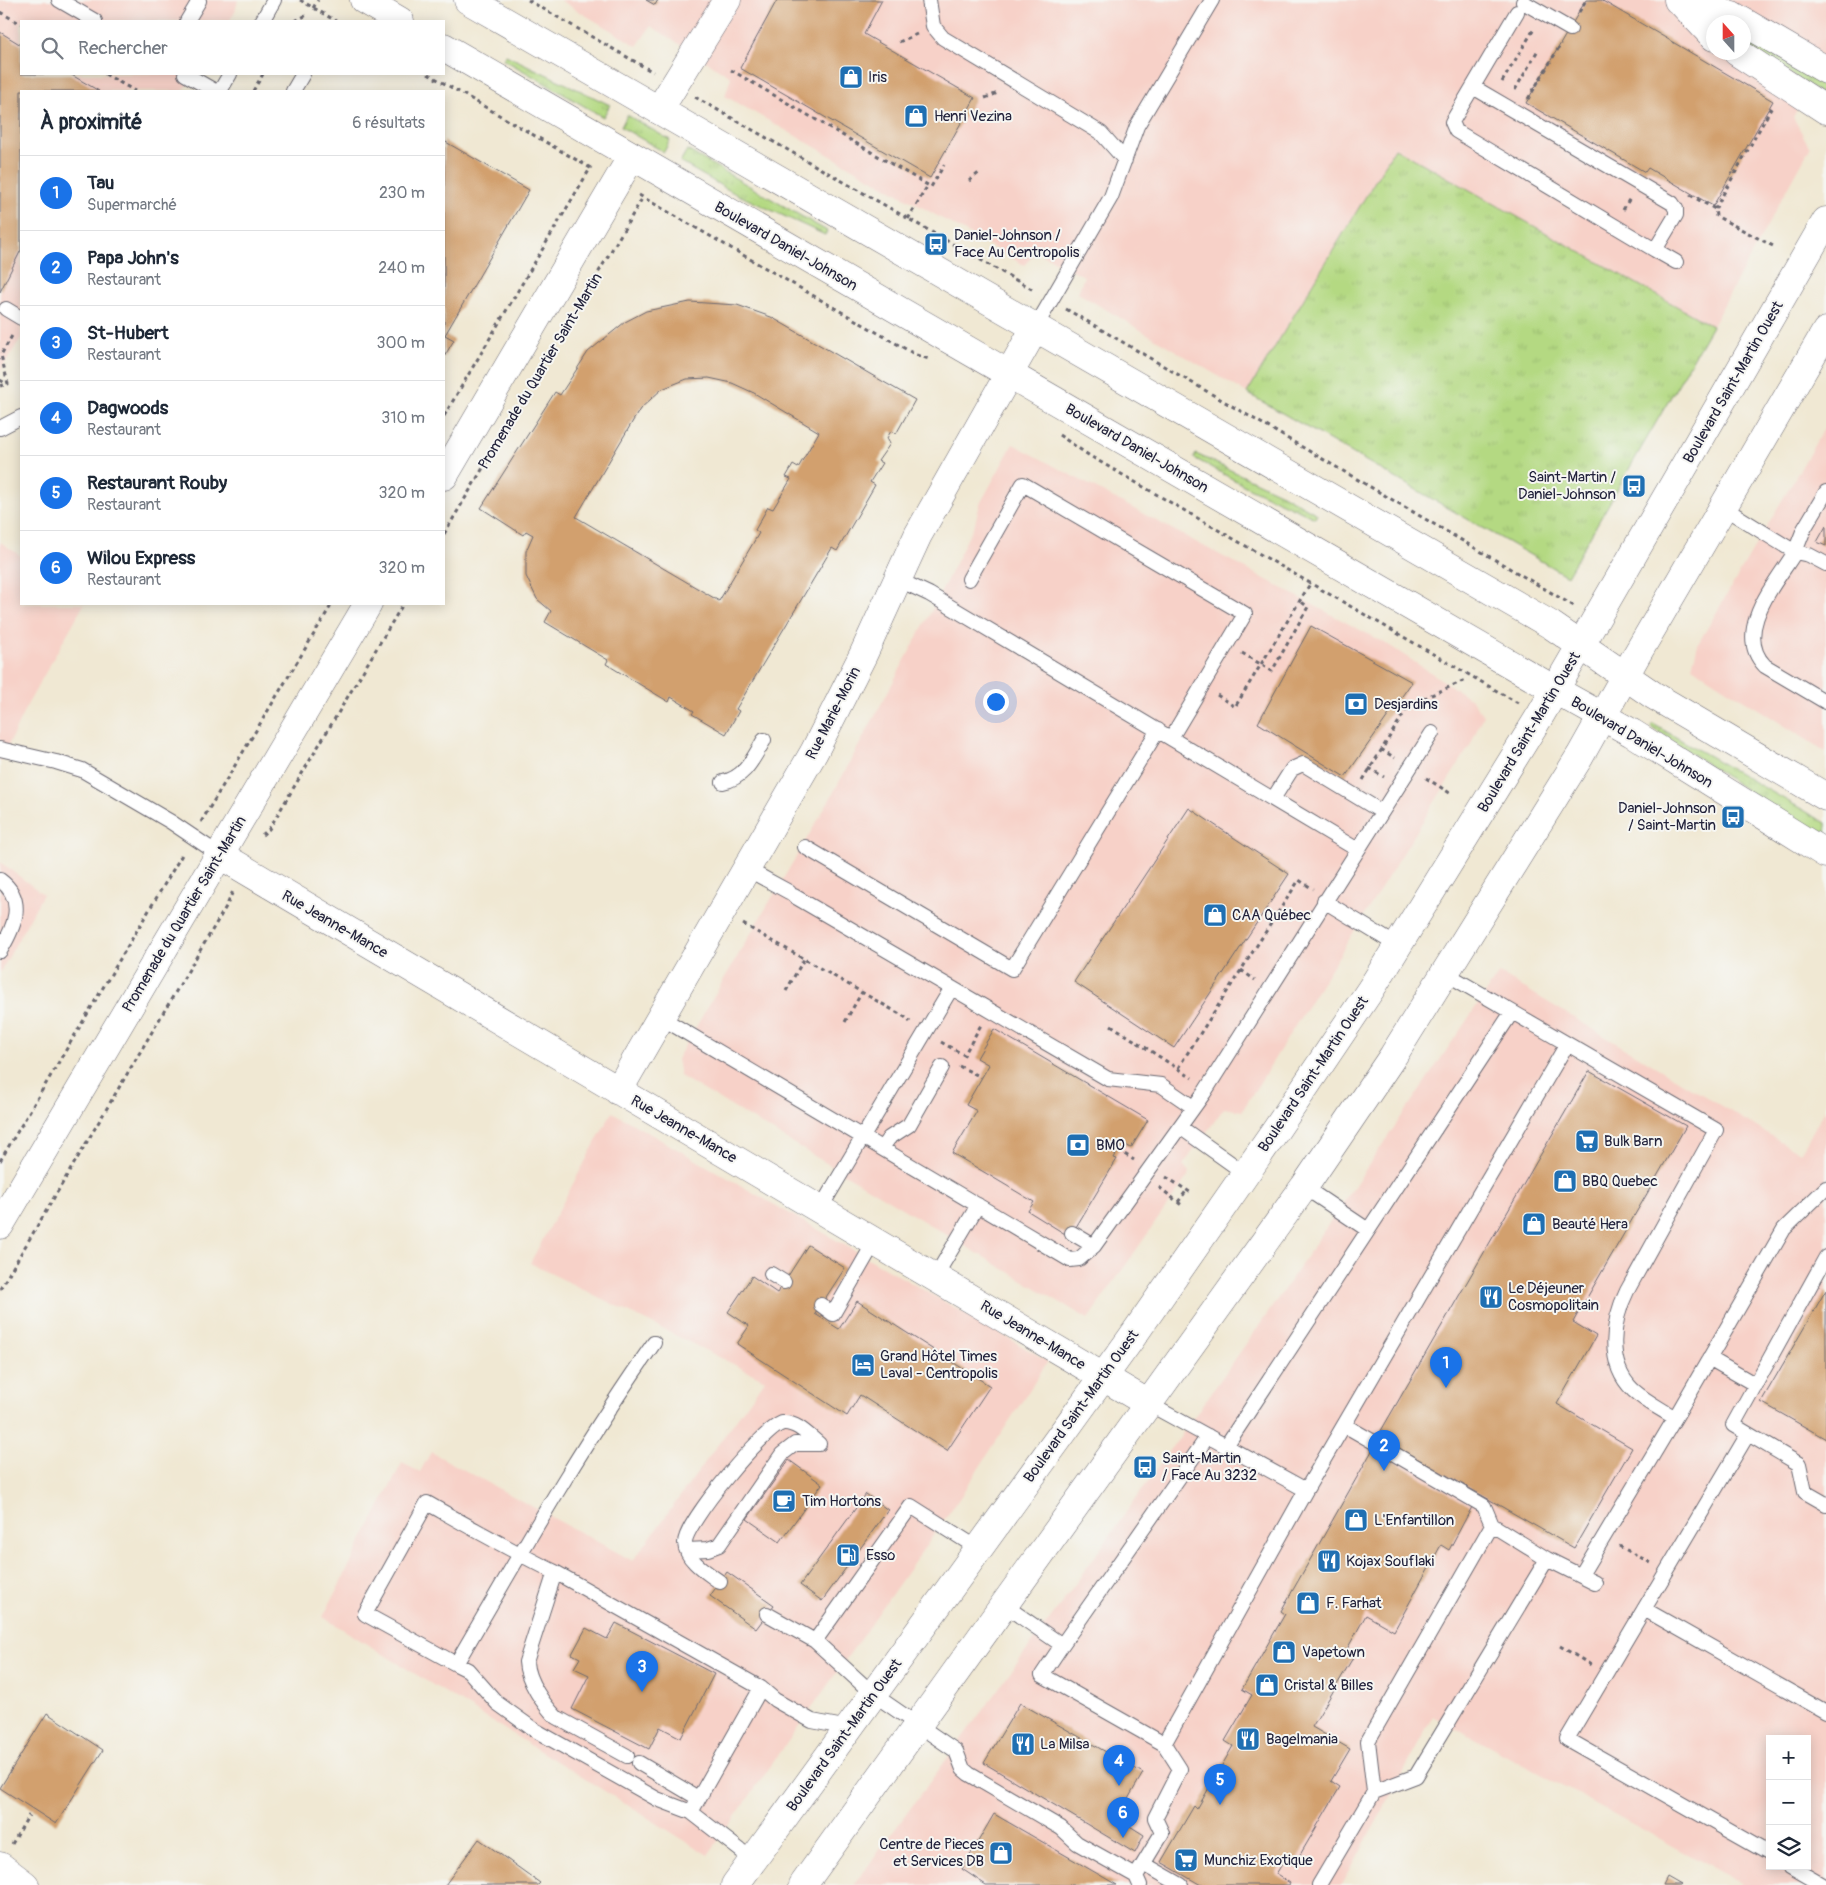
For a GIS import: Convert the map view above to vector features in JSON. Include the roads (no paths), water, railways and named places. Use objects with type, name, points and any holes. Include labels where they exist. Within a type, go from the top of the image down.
[{"type":"street","points":[[364,0],[398,20]]},
{"type":"street","points":[[468,0],[1551,625],[1625,676],[1826,797]]},
{"type":"street","points":[[659,110],[726,0]]},
{"type":"street","points":[[1679,0],[1706,29]]},
{"type":"street","points":[[1679,0],[1732,15],[1826,70]]},
{"type":"street","name":"Boulevard Daniel-Johnson","points":[[445,48],[1602,716],[1826,854]]},
{"type":"street","points":[[1749,60],[1826,110]]},
{"type":"street","name":"Promenade du Quartier Saint-Martin","points":[[445,474],[632,156]]},
{"type":"street","name":"Boulevard Saint-Martin Ouest","points":[[735,1885],[1103,1376],[1338,1040],[1555,690],[1826,221]]},
{"type":"street","name":"Rue Marie-Morin","points":[[618,1090],[824,733],[928,516],[1035,328]]},
{"type":"street","points":[[803,1885],[1304,1187],[1375,1084],[1602,716],[1724,508],[1822,348]]},
{"type":"street","name":"Promenade du Quartier Saint-Martin","points":[[3,1213],[220,855],[367,605]]},
{"type":"street","name":"Rue Jeanne-Mance","points":[[220,855],[1149,1404]]},
{"type":"street","points":[[6,1855],[25,1885]]},
{"type":"lane","points":[[59,0],[93,20]]},
{"type":"lane","points":[[188,20],[199,1],[197,0]]},
{"type":"lane","points":[[263,20],[274,0]]},
{"type":"lane","points":[[928,0],[933,26],[943,38],[1101,133],[1125,160]]},
{"type":"lane","points":[[1035,328],[1111,197],[1137,126],[1212,0]]},
{"type":"lane","points":[[1570,29],[1520,7],[1452,122],[1456,131],[1676,262]]},
{"type":"lane","points":[[187,75],[213,90]]},
{"type":"lane","points":[[221,90],[229,75]]},
{"type":"lane","points":[[294,90],[302,75]]},
{"type":"lane","points":[[1473,87],[1670,201],[1676,209],[1676,215],[1656,250]]},
{"type":"lane","points":[[6,309],[20,317]]},
{"type":"lane","points":[[1,425],[20,418]]},
{"type":"lane","points":[[969,579],[1023,484],[1245,614],[1197,708],[1171,738]]},
{"type":"lane","points":[[1826,492],[1804,529],[1795,552],[1760,610],[1755,622],[1753,645],[1759,659],[1765,666],[1826,702]]},
{"type":"lane","points":[[1724,508],[1795,552],[1810,555],[1826,564]]},
{"type":"lane","points":[[897,579],[929,594],[1358,850]]},
{"type":"lane","points":[[805,847],[1012,969],[1158,730]]},
{"type":"lane","points":[[660,1017],[1070,1260],[1079,1259],[1094,1246],[1180,1127],[1432,733]]},
{"type":"lane","points":[[723,782],[732,780],[741,774],[764,740]]},
{"type":"lane","points":[[0,749],[82,770],[171,822],[220,855]]},
{"type":"lane","points":[[1273,799],[1292,769],[1303,764],[1382,812]]},
{"type":"lane","points":[[747,868],[1108,1079],[1161,1085],[1193,1107]]},
{"type":"lane","points":[[0,880],[10,889],[17,910],[15,924],[0,951]]},
{"type":"lane","points":[[1324,901],[1398,946]]},
{"type":"lane","points":[[1445,973],[1716,1130],[1626,1291],[1615,1322],[1616,1357],[1624,1380],[1639,1394],[1675,1418]]},
{"type":"lane","points":[[820,1209],[951,988]]},
{"type":"lane","points":[[1226,1446],[1512,1012]]},
{"type":"lane","points":[[1164,1744],[1306,1490],[1567,1044]]},
{"type":"lane","points":[[882,1148],[890,1138],[909,1125],[942,1067]]},
{"type":"lane","points":[[1180,1127],[1246,1174]]},
{"type":"lane","points":[[1304,1187],[1368,1230]]},
{"type":"lane","points":[[1581,1576],[1784,1229],[1826,1188]]},
{"type":"lane","points":[[935,1277],[978,1205]]},
{"type":"lane","points":[[1072,1233],[1094,1246]]},
{"type":"lane","points":[[821,1305],[833,1314],[875,1241]]},
{"type":"lane","points":[[1826,1257],[1733,1426],[1799,1464],[1805,1492],[1826,1504]]},
{"type":"lane","points":[[771,1274],[784,1282]]},
{"type":"lane","points":[[456,1664],[591,1436],[654,1343]]},
{"type":"lane","points":[[1710,1358],[1756,1384]]},
{"type":"lane","points":[[1149,1404],[1306,1490]]},
{"type":"lane","points":[[687,1550],[715,1548],[726,1538],[782,1454],[795,1444],[819,1444],[793,1425],[786,1423],[772,1428],[724,1480],[690,1529],[685,1543],[687,1550],[695,1562],[720,1582]]},
{"type":"lane","points":[[1344,1425],[1484,1506],[1492,1525],[1547,1558],[1596,1583]]},
{"type":"lane","points":[[1748,1434],[1567,1739],[1766,1852]]},
{"type":"lane","points":[[767,1614],[815,1641],[873,1694],[956,1751],[964,1769],[970,1774],[1061,1828],[1077,1843],[1138,1881],[1144,1864],[1162,1833],[1155,1818],[1180,1769],[1164,1744],[1042,1675],[1208,1436]]},
{"type":"lane","points":[[753,1860],[691,1812],[657,1799],[533,1729],[497,1703],[468,1670],[365,1614],[427,1503],[555,1572],[761,1688],[775,1700],[812,1721],[849,1728]]},
{"type":"lane","points":[[815,1641],[911,1506],[978,1549]]},
{"type":"lane","points":[[1319,1885],[1374,1792],[1368,1741],[1492,1525]]},
{"type":"lane","points":[[1374,1792],[1416,1776],[1547,1558]]},
{"type":"lane","points":[[555,1572],[526,1662],[529,1676],[549,1710],[556,1717],[626,1756]]},
{"type":"lane","points":[[1004,1606],[1062,1645]]},
{"type":"lane","points":[[1644,1609],[1826,1712]]},
{"type":"lane","points":[[691,1812],[761,1688]]},
{"type":"lane","points":[[639,1763],[698,1798]]},
{"type":"lane","points":[[1144,1864],[1181,1885]]},
{"type":"lane","points":[[1797,1870],[1823,1885]]},
{"type":"place","name":"Iris","points":[[851,77]]},
{"type":"place","name":"Henri Vezina","points":[[916,116]]},
{"type":"place","name":"Daniel-Johnson / Face Au Centropolis","points":[[936,244]]},
{"type":"place","name":"Saint-Martin / Daniel-Johnson","points":[[1634,486]]},
{"type":"place","name":"Desjardins","points":[[1356,704]]},
{"type":"place","name":"Daniel-Johnson / Saint-Martin","points":[[1733,817]]},
{"type":"place","name":"CAA Québec","points":[[1215,915]]},
{"type":"place","name":"Bulk Barn","points":[[1587,1141]]},
{"type":"place","name":"BMO","points":[[1078,1145]]},
{"type":"place","name":"BBQ Quebec","points":[[1565,1181]]},
{"type":"place","name":"Beauté Hera","points":[[1534,1224]]},
{"type":"place","name":"Le Déjeuner Cosmopolitain","points":[[1491,1297]]},
{"type":"place","name":"Grand Hôtel Times Laval - Centropolis","points":[[863,1365]]},
{"type":"place","name":"Tau","points":[[1446,1388]]},
{"type":"place","name":"Saint-Martin / Face Au 3232","points":[[1145,1467]]},
{"type":"place","name":"Papa John's","points":[[1384,1471]]},
{"type":"place","name":"Tim Hortons","points":[[784,1501]]},
{"type":"place","name":"L'Enfantillon","points":[[1356,1520]]},
{"type":"place","name":"Esso","points":[[848,1555]]},
{"type":"place","name":"Kojax Souflaki","points":[[1329,1561]]},
{"type":"place","name":"F. Farhat","points":[[1308,1603]]},
{"type":"place","name":"Vapetown","points":[[1284,1652]]},
{"type":"place","name":"Cristal & Billes","points":[[1267,1685]]},
{"type":"place","name":"St-Hubert","points":[[642,1692]]},
{"type":"place","name":"Bagelmania","points":[[1248,1739]]},
{"type":"place","name":"La Milsa","points":[[1023,1744]]},
{"type":"place","name":"Dagwoods","points":[[1119,1786]]},
{"type":"place","name":"Restaurant Rouby","points":[[1220,1805]]},
{"type":"place","name":"Wilou Express","points":[[1123,1838]]},
{"type":"place","name":"Centre de Pieces et Services DB","points":[[1001,1853]]},
{"type":"place","name":"Munchiz Exotique","points":[[1186,1860]]}]
